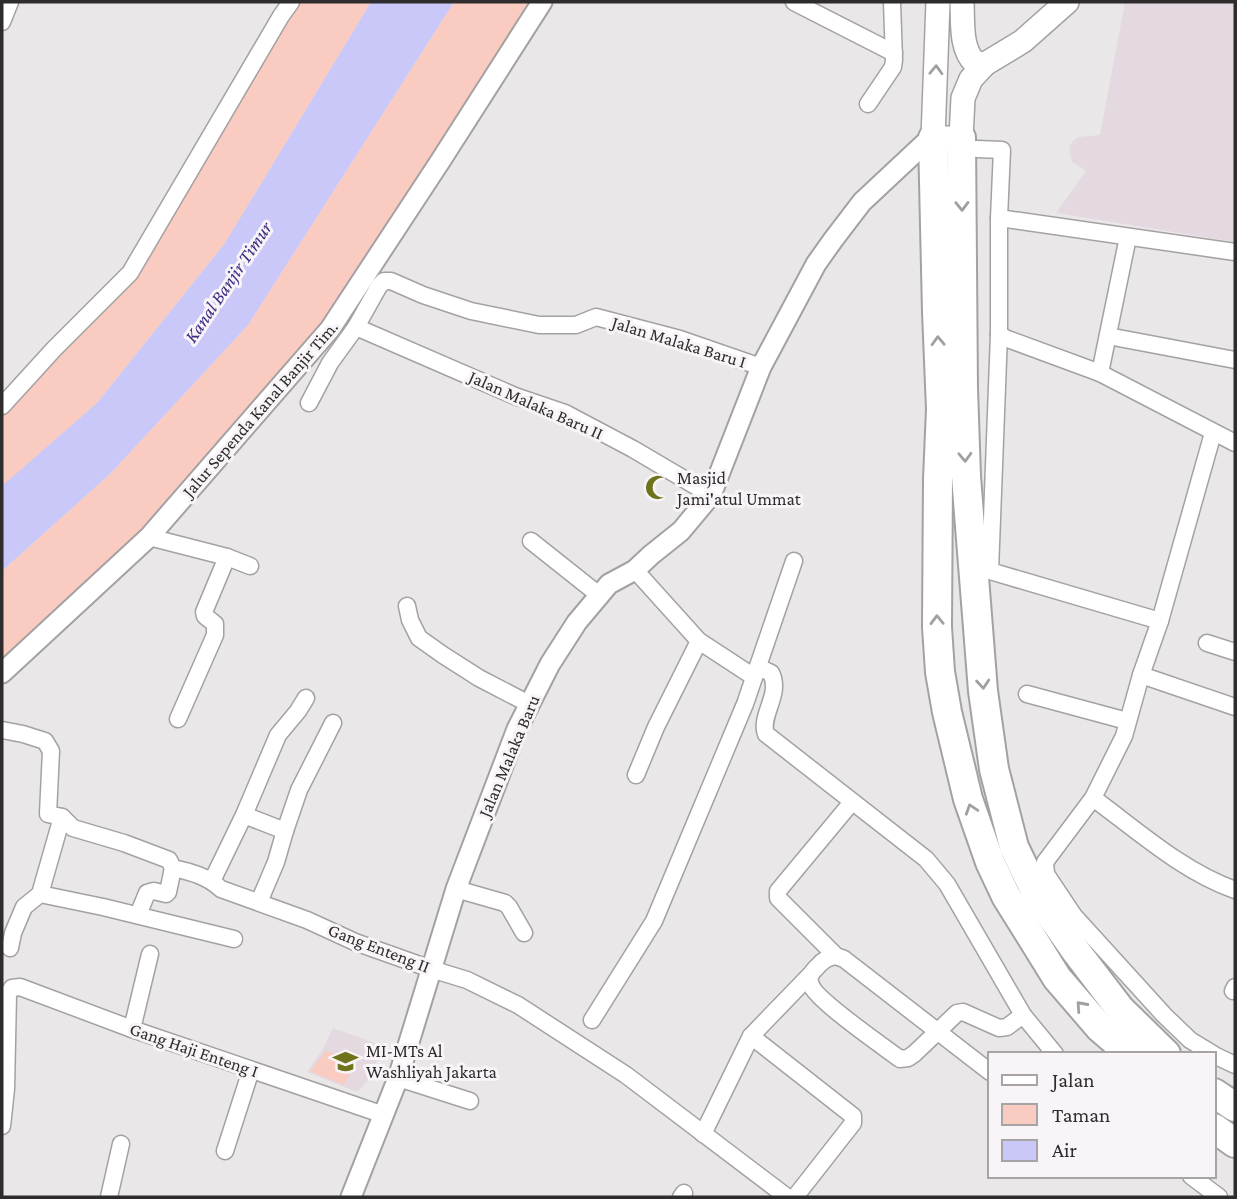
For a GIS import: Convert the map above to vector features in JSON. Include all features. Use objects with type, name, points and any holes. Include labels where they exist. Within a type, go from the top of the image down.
[{"type":"highway","points":[[933,138],[941,409],[937,627],[940,672],[947,712],[968,799],[990,862],[1006,896],[1057,978],[1100,1028],[1127,1052]]},
{"type":"highway","points":[[969,143],[963,389],[966,476],[983,691],[994,769],[1014,847],[1038,897],[1121,1009],[1164,1052]]},
{"type":"highway","points":[[1216,1094],[1235,1107]]},
{"type":"highway","points":[[1216,1111],[1235,1122]]},
{"type":"highway","points":[[1216,1129],[1235,1143]]},
{"type":"main road","points":[[938,2],[933,138],[969,143],[962,106],[965,90],[971,79],[985,64],[1033,33],[1067,2]]},
{"type":"main road","points":[[962,2],[966,49],[975,63],[985,64]]},
{"type":"main road","points":[[1033,33],[1060,2]]},
{"type":"street","points":[[2,22],[10,2]]},
{"type":"street","points":[[2,406],[130,273],[291,2]]},
{"type":"street","name":"Jalur Sependa Kanal Banjir Tim.","points":[[2,673],[149,537],[330,330],[542,2]]},
{"type":"street","points":[[794,2],[894,53]]},
{"type":"street","points":[[868,104],[893,67],[892,2]]},
{"type":"street","name":"Jalan Malaka Baru","points":[[351,1197],[398,1078],[456,889],[517,729],[550,664],[576,622],[609,584],[635,570],[681,531],[711,495],[761,368],[816,264],[862,202],[933,138]]},
{"type":"street","points":[[969,143],[1002,150],[999,334],[990,571],[1160,621]]},
{"type":"street","points":[[999,218],[1235,252]]},
{"type":"street","points":[[1100,373],[1128,237]]},
{"type":"street","name":"Jalan Malaka Baru I","points":[[356,327],[379,286],[384,281],[391,281],[471,311],[539,325],[576,325],[596,317],[680,339],[761,368]]},
{"type":"street","points":[[309,403],[330,363],[356,327]]},
{"type":"street","name":"Jalan Malaka Baru II","points":[[356,327],[515,396],[565,413],[711,495]]},
{"type":"street","points":[[999,334],[1100,373],[1235,443]]},
{"type":"street","points":[[1108,336],[1235,360]]},
{"type":"street","points":[[1210,1052],[1190,1040],[1164,1015],[1073,916],[1046,874],[1045,862],[1093,798],[1124,736],[1160,621],[1213,433]]},
{"type":"street","points":[[149,537],[227,557],[250,566]]},
{"type":"street","points":[[531,541],[599,595]]},
{"type":"street","points":[[178,719],[215,635],[215,624],[204,612],[227,557]]},
{"type":"street","points":[[592,1020],[654,920],[745,704],[794,561]]},
{"type":"street","points":[[635,570],[699,641],[756,672],[771,673],[774,681],[764,727],[766,734],[926,859],[947,884],[1023,1015],[1053,1052]]},
{"type":"street","points":[[407,606],[410,620],[419,638],[479,678],[529,704]]},
{"type":"street","points":[[636,775],[656,727],[699,641]]},
{"type":"street","points":[[1207,643],[1235,652]]},
{"type":"street","points":[[1141,675],[1235,707]]},
{"type":"street","points":[[1027,694],[1127,721]]},
{"type":"street","points":[[212,881],[244,816],[278,735],[306,698]]},
{"type":"street","points":[[259,902],[276,862],[299,790],[333,723]]},
{"type":"street","points":[[2,730],[45,741],[51,751],[48,814],[62,817],[40,894],[24,907],[10,948]]},
{"type":"street","points":[[1093,798],[1184,865],[1235,890]]},
{"type":"street","points":[[852,802],[777,894],[778,898],[836,956],[844,959],[988,1070]]},
{"type":"street","points":[[244,816],[285,831]]},
{"type":"street","name":"Gang Enteng II","points":[[62,817],[74,828],[169,860],[173,869],[194,873],[212,881],[220,889],[307,920],[355,942],[467,980],[518,1004],[626,1075],[787,1197]]},
{"type":"street","points":[[138,915],[147,893],[169,892],[173,869]]},
{"type":"street","points":[[456,889],[505,903],[524,933]]},
{"type":"street","points":[[40,894],[233,939]]},
{"type":"street","points":[[132,1029],[150,954]]},
{"type":"street","points":[[703,1134],[751,1037],[822,961],[836,956]]},
{"type":"street","points":[[810,975],[809,982],[813,990],[847,1020],[901,1059],[914,1054],[957,1013],[963,1012],[999,1028],[1007,1027],[1023,1015]]},
{"type":"street","name":"Gang Haji Enteng I","points":[[2,1126],[6,1089],[8,994],[12,988],[20,987],[132,1029],[384,1115]]},
{"type":"street","points":[[751,1037],[853,1116],[853,1123],[795,1197]]},
{"type":"street","points":[[1216,1056],[1235,1065]]},
{"type":"street","points":[[225,1151],[251,1070]]},
{"type":"street","points":[[398,1078],[470,1101]]},
{"type":"street","points":[[109,1197],[121,1144]]},
{"type":"street","points":[[1194,1178],[1219,1197]]},
{"type":"shaded area","points":[[1125,2],[1235,2],[1235,242],[1056,213],[1086,171],[1072,162],[1069,147],[1078,137],[1100,135]]},
{"type":"shaded area","name":"MI-MTs Al Washliyah Jakarta","points":[[333,1028],[383,1046],[370,1078],[357,1092],[307,1072]]},
{"type":"green space","points":[[291,2],[371,2],[225,243],[97,403],[2,487],[2,406],[130,273]]},
{"type":"green space","points":[[454,2],[542,2],[350,299],[149,537],[2,673],[2,571],[110,474],[248,325]]},
{"type":"green space","points":[[326,1051],[356,1060],[344,1085],[310,1071]]},
{"type":"water","name":"Kanal Banjir Timur","points":[[371,2],[454,2],[248,325],[110,474],[2,571],[2,486],[97,403],[225,243]]},
{"type":"place","name":"Masjid Jami'atul Ummat","points":[[657,488]]},
{"type":"place","name":"MI-MTs Al Washliyah Jakarta","points":[[346,1061]]}]
